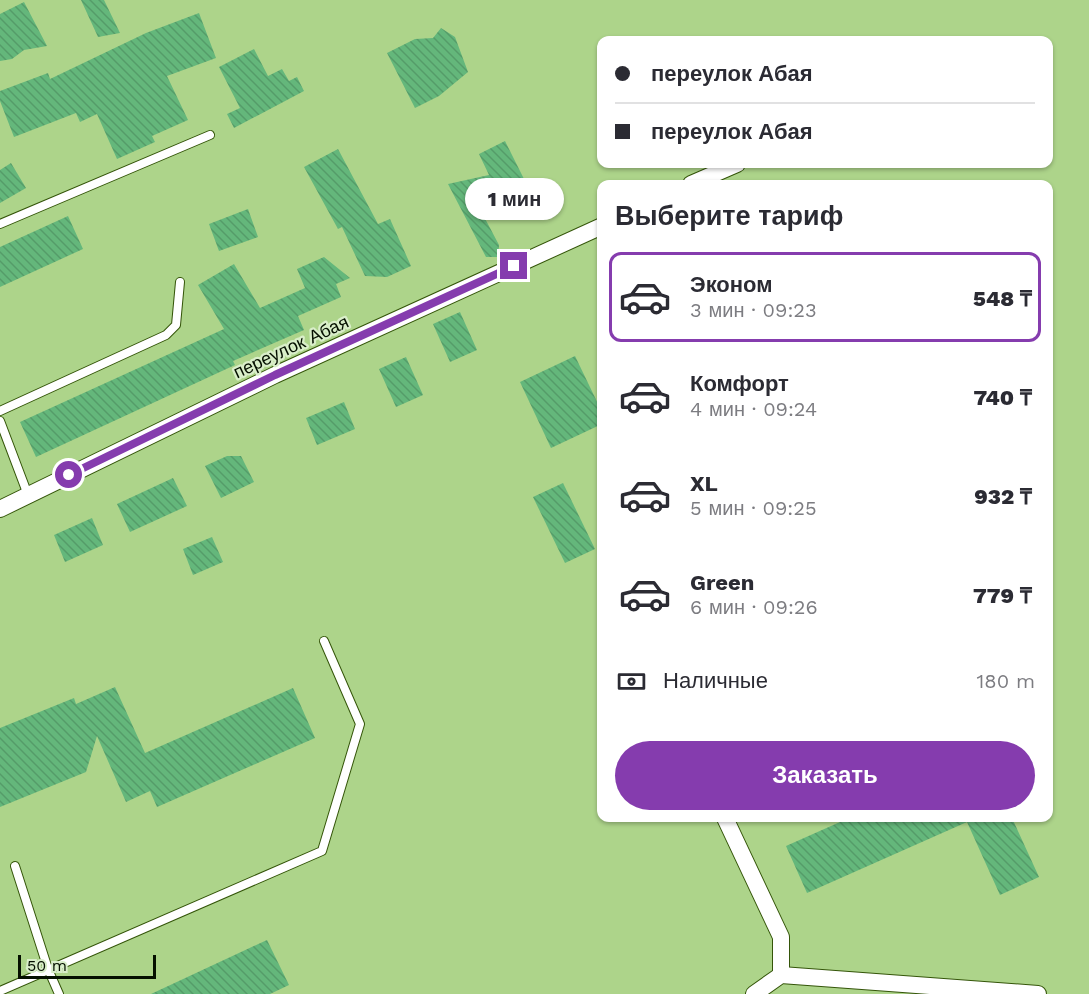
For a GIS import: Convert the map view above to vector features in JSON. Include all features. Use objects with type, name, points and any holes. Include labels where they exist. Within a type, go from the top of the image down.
[{"type":"street","points":[[701,180],[728,168]]},
{"type":"street","name":"переулок Абая","points":[[0,508],[275,375],[597,228]]},
{"type":"street","points":[[727,822],[782,937],[782,975]]},
{"type":"street","points":[[754,994],[782,975],[1038,994]]},
{"type":"lane","points":[[0,224],[210,135]]},
{"type":"lane","points":[[0,411],[166,335],[176,325],[180,282]]},
{"type":"lane","points":[[0,421],[28,495]]},
{"type":"lane","points":[[0,991],[322,851],[360,724],[324,641]]},
{"type":"lane","points":[[15,866],[48,969],[59,994]]},
{"type":"building","points":[[81,0],[104,0],[120,33],[98,37]]},
{"type":"building","points":[[24,2],[47,46],[24,50],[12,59],[0,61],[0,14]]},
{"type":"building","points":[[199,13],[216,58],[167,76],[188,120],[152,136],[155,142],[117,159],[97,114],[80,122],[76,113],[14,137],[0,101],[0,91],[48,73],[50,79],[146,33]]},
{"type":"building","points":[[441,28],[455,37],[468,72],[439,96],[415,108],[387,53],[415,39],[433,38]]},
{"type":"building","points":[[254,49],[268,76],[282,69],[289,81],[297,77],[304,91],[234,128],[227,114],[240,108],[219,67]]},
{"type":"building","points":[[505,141],[525,181],[499,194],[492,203],[480,209],[499,245],[498,257],[486,257],[448,184],[489,175],[479,154]]},
{"type":"building","points":[[338,149],[378,224],[390,219],[411,266],[387,277],[365,276],[342,227],[338,229],[304,167]]},
{"type":"building","points":[[11,163],[26,188],[0,203],[0,170]]},
{"type":"building","points":[[248,209],[258,237],[219,251],[209,224]]},
{"type":"building","points":[[68,216],[83,249],[0,287],[0,247]]},
{"type":"building","points":[[324,257],[350,278],[336,284],[341,297],[298,316],[304,330],[233,361],[235,365],[36,457],[20,422],[224,329],[198,285],[234,264],[260,308],[305,288],[297,269]]},
{"type":"building","points":[[460,312],[477,350],[450,362],[433,324]]},
{"type":"building","points":[[575,356],[597,402],[597,426],[551,448],[520,382]]},
{"type":"building","points":[[406,357],[423,395],[396,407],[379,369]]},
{"type":"building","points":[[344,402],[355,429],[317,445],[306,418]]},
{"type":"building","points":[[227,456],[241,456],[254,482],[221,498],[205,466]]},
{"type":"building","points":[[173,478],[187,506],[130,532],[117,504]]},
{"type":"building","points":[[563,483],[595,549],[565,563],[533,497]]},
{"type":"building","points":[[92,518],[103,545],[65,562],[54,535]]},
{"type":"building","points":[[212,537],[223,562],[193,575],[183,549]]},
{"type":"building","points":[[115,687],[145,753],[293,688],[315,738],[157,807],[150,791],[126,802],[97,736],[86,772],[0,807],[0,728],[74,698],[76,704]]},
{"type":"building","points":[[840,822],[967,822],[807,893],[786,846]]},
{"type":"building","points":[[967,822],[1014,822],[1039,877],[1000,895]]},
{"type":"building","points":[[267,940],[289,985],[270,994],[151,994]]},
{"type":"route","points":[[69,475],[275,375],[514,266]]}]
